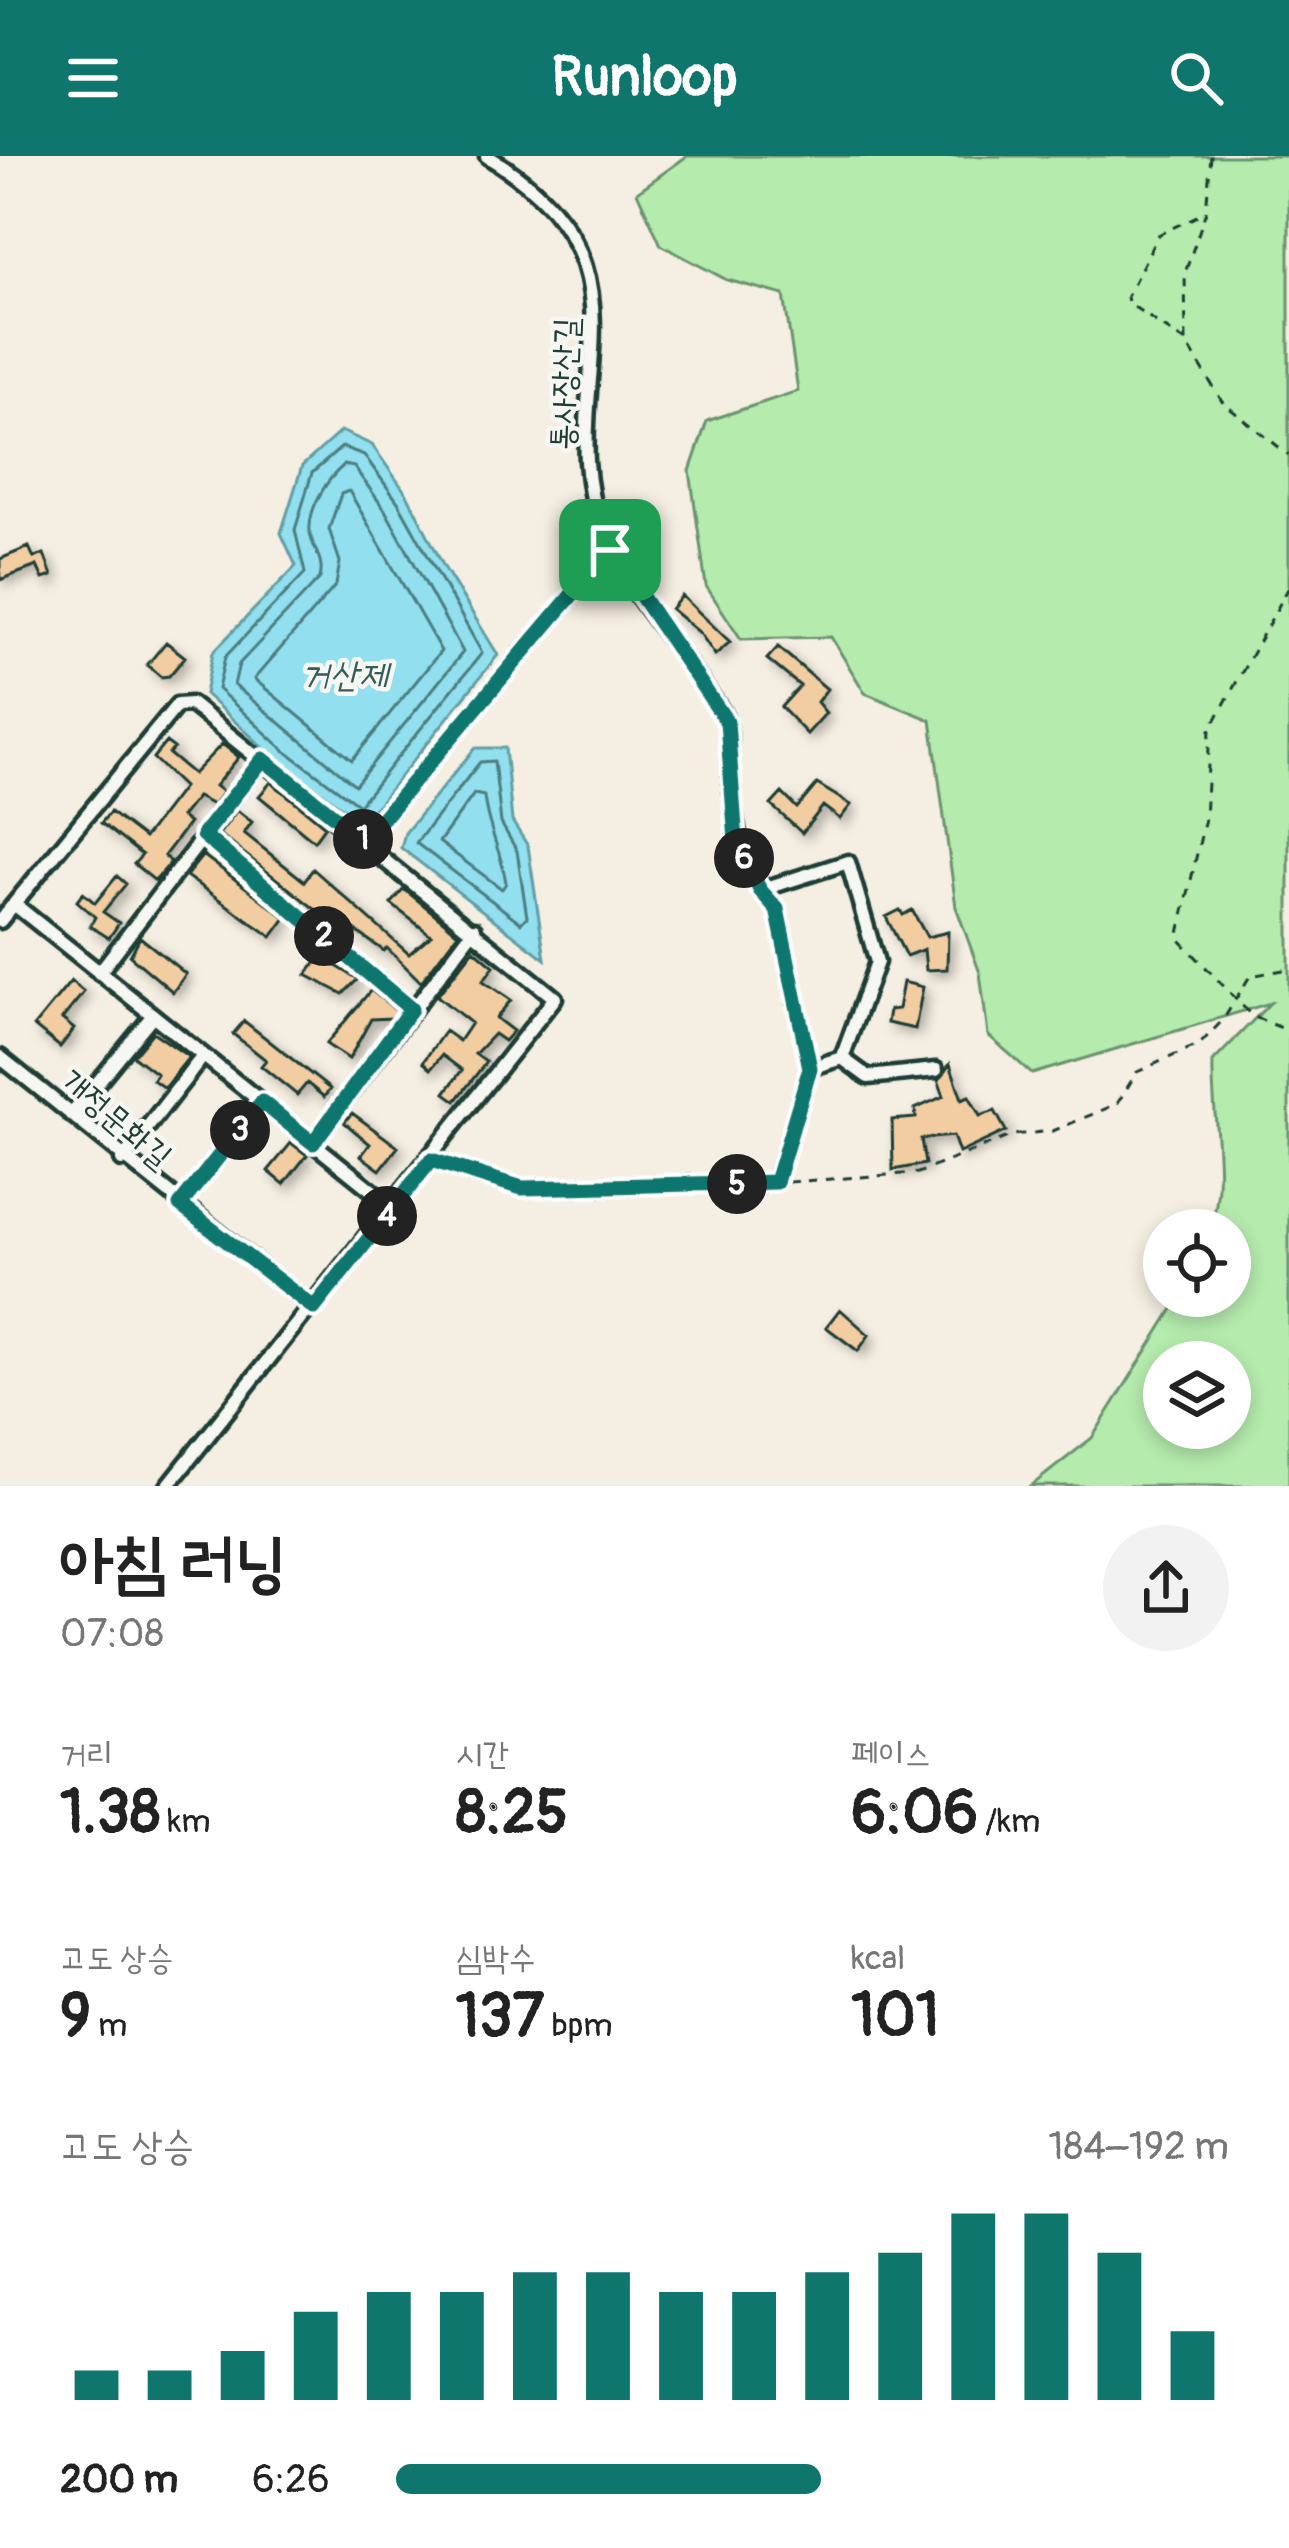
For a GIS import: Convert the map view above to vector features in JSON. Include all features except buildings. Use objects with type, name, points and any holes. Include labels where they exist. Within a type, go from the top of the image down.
[{"type":"street","name":"통사장산길","points":[[488,156],[524,178],[568,225],[592,290],[596,341],[586,442],[592,501],[610,550],[727,722],[736,841],[760,890],[777,909],[810,1068],[776,1182]]},
{"type":"street","points":[[364,840],[610,550]]},
{"type":"street","points":[[0,921],[177,705],[191,704],[555,998],[394,1208],[168,1486]]},
{"type":"street","points":[[99,973],[263,759]]},
{"type":"street","points":[[203,835],[411,1009]]},
{"type":"street","points":[[760,890],[848,862],[877,962],[842,1058]]},
{"type":"street","points":[[14,904],[394,1208]]},
{"type":"street","points":[[313,1143],[474,929]]},
{"type":"street","points":[[71,1115],[153,1016]]},
{"type":"street","points":[[122,1160],[203,1056]]},
{"type":"street","points":[[810,1068],[842,1058]]},
{"type":"street","points":[[842,1058],[868,1077],[936,1070]]},
{"type":"street","name":"개정문화길","points":[[2,1060],[122,1160],[314,1308]]},
{"type":"street","points":[[180,1205],[262,1102]]},
{"type":"street","points":[[431,1160],[522,1188],[776,1182]]},
{"type":"path","points":[[1186,342],[1185,273],[1206,211],[1210,156]]},
{"type":"path","points":[[1206,211],[1158,235],[1127,296],[1156,325],[1186,342],[1223,403],[1289,455]]},
{"type":"path","points":[[1289,586],[1210,730],[1205,818],[1178,938],[1252,1016],[1289,1031]]},
{"type":"path","points":[[776,1182],[918,1173],[1012,1135],[1052,1131],[1117,1104],[1137,1072],[1200,1044],[1223,1020],[1250,976],[1289,969]]},
{"type":"green space","points":[[687,156],[1289,156],[1289,1486],[1031,1486],[1092,1438],[1143,1357],[1143,1449],[1251,1449],[1251,1341],[1153,1341],[1168,1317],[1251,1317],[1251,1209],[1215,1209],[1219,1169],[1213,1062],[1270,1003],[1032,1074],[988,1035],[980,973],[956,907],[931,720],[865,693],[831,637],[741,639],[706,586],[690,471],[707,421],[798,391],[784,295],[727,280],[661,245],[637,192]]},
{"type":"water","name":"거산제","points":[[341,431],[372,445],[408,496],[444,567],[498,655],[363,823],[276,759],[205,694],[213,652],[296,566],[281,533],[302,466]]},
{"type":"water","points":[[475,748],[505,748],[512,821],[528,846],[545,959],[401,848],[405,833]]},
{"type":"route","points":[[610,550],[727,722],[736,841],[760,890],[777,909],[810,1068],[776,1182],[522,1188],[431,1160],[314,1308],[180,1205],[262,1102],[313,1143],[411,1009],[203,835],[263,759],[364,840],[610,550]]}]
